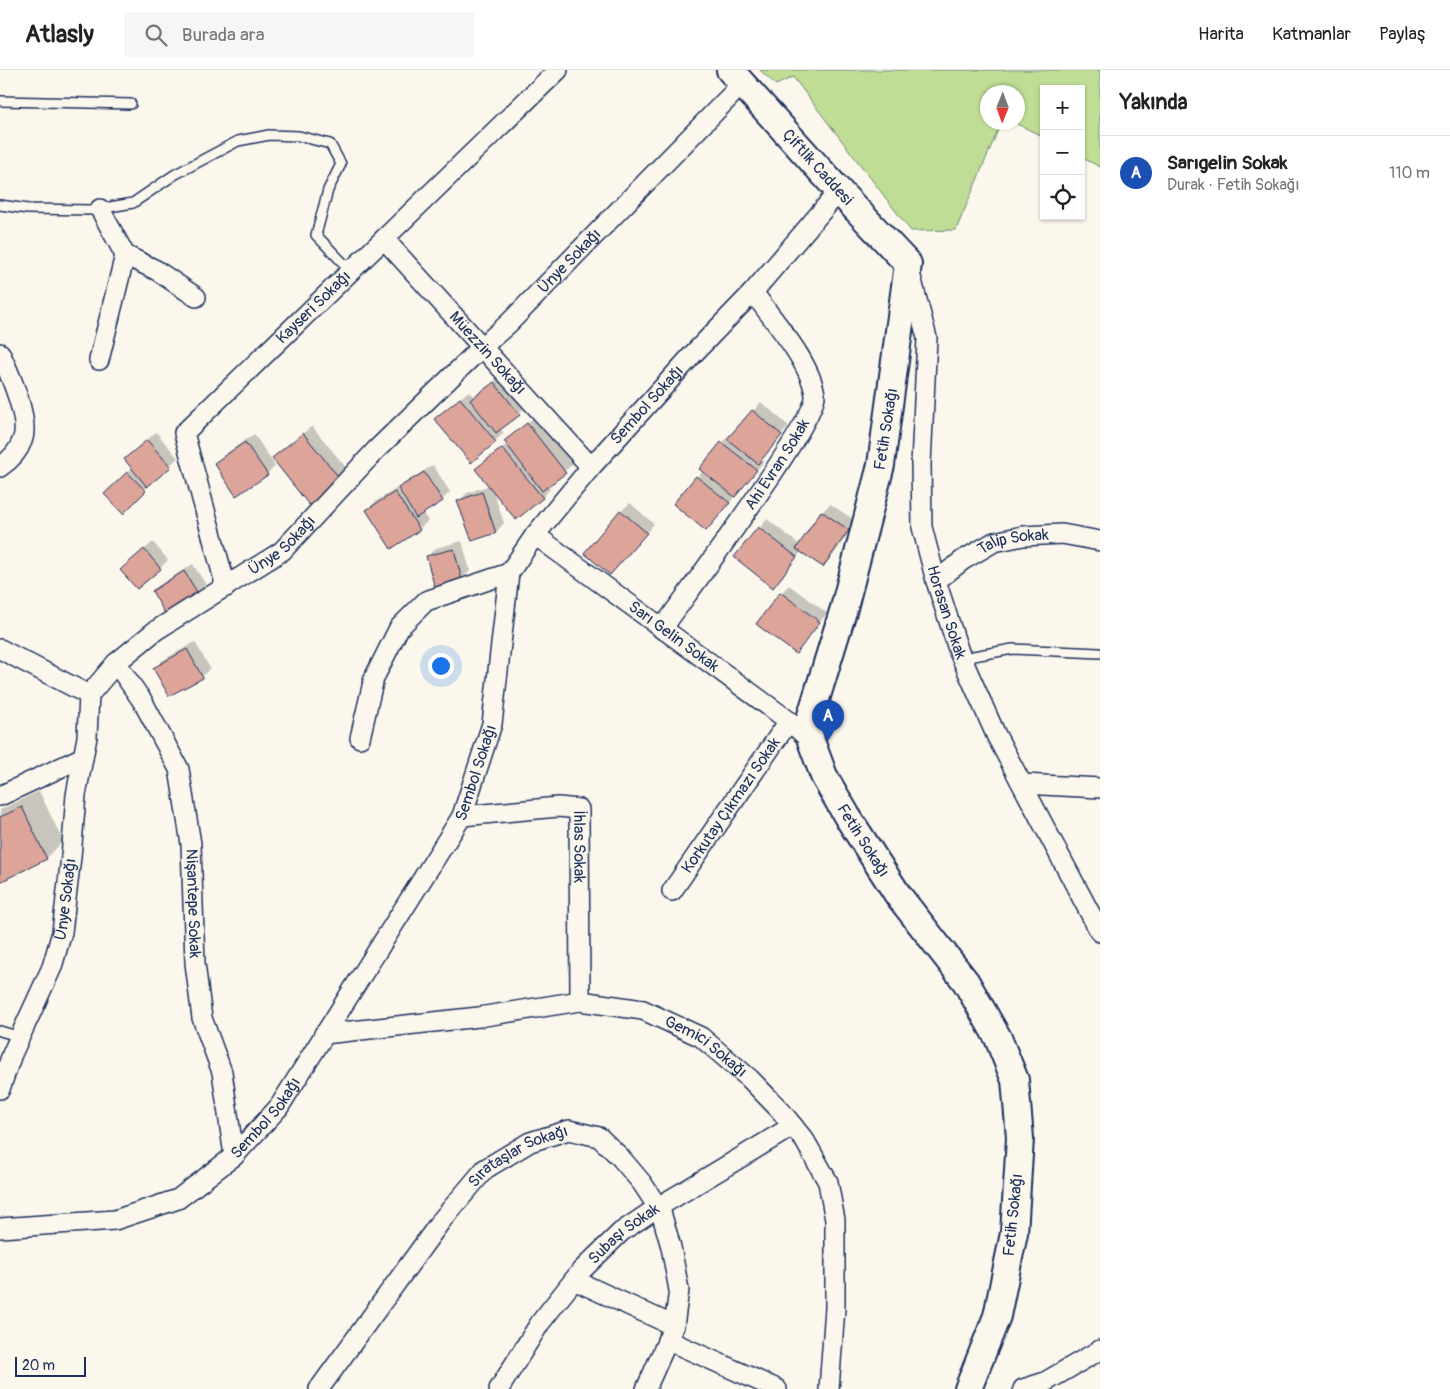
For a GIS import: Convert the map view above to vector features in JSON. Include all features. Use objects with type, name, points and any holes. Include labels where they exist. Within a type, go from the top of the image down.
[{"type":"street","name":"Kayseri Sokağı","points":[[226,587],[184,433],[558,70]]},
{"type":"street","name":"Çiftlik Caddesi","points":[[736,77],[908,264]]},
{"type":"street","name":"Ünye Sokağı","points":[[0,1089],[12,1054],[52,967],[62,932],[76,795],[87,737],[89,695],[116,663],[155,631],[282,551],[376,450],[508,324],[736,77]]},
{"type":"street","name":"Sembol Sokağı","points":[[0,1228],[115,1220],[178,1199],[234,1156],[279,1107],[462,816],[492,724],[509,573],[534,535],[591,467],[695,352],[753,292],[839,191]]},
{"type":"street","points":[[100,209],[125,255],[156,270],[196,298]]},
{"type":"street","name":"Müezzin Sokağı","points":[[384,239],[591,467]]},
{"type":"street","points":[[99,360],[125,255]]},
{"type":"street","name":"Horasan Sokak","points":[[908,264],[927,338],[921,464],[922,527],[936,581],[962,658],[996,735],[1098,923]]},
{"type":"street","name":"Fetih Sokağı","points":[[908,264],[881,465],[844,608],[809,722],[811,741],[824,776],[847,816],[898,894],[966,982],[998,1038],[1015,1080],[1020,1138],[1014,1233],[997,1316],[968,1389]]},
{"type":"street","name":"Ahi Evran Sokak","points":[[662,628],[778,466],[801,428],[815,398],[812,381],[806,366],[753,292]]},
{"type":"street","points":[[0,353],[17,394],[23,418],[23,440],[9,461],[0,467]]},
{"type":"street","name":"Talip Sokak","points":[[936,581],[962,560],[994,542],[1023,536],[1062,534],[1100,541]]},
{"type":"street","name":"Sarı Gelin Sokak","points":[[534,535],[789,721],[811,741]]},
{"type":"street","points":[[360,738],[374,678],[399,628],[426,601],[509,573]]},
{"type":"street","points":[[0,649],[89,695]]},
{"type":"street","name":"Nişantepe Sokak","points":[[116,663],[143,702],[179,769],[191,844],[195,963],[202,1018],[222,1072],[234,1156]]},
{"type":"street","name":"Korkutay Çıkmazı Sokak","points":[[672,891],[789,721]]},
{"type":"street","points":[[0,796],[83,757]]},
{"type":"street","points":[[1023,784],[1100,788]]},
{"type":"street","name":"İhlas Sokak","points":[[462,816],[558,807],[579,809],[580,1001]]},
{"type":"street","name":"Gemici Sokağı","points":[[324,1034],[479,1017],[580,1001],[643,1010],[701,1037],[750,1079],[793,1126],[805,1141],[828,1182],[835,1220],[835,1308],[829,1389]]},
{"type":"street","name":"Subaşı Sokak","points":[[499,1389],[540,1323],[574,1280],[621,1232],[658,1207],[793,1126]]},
{"type":"street","name":"Sırataşlar Sokağı","points":[[319,1389],[441,1220],[485,1169],[530,1142],[569,1130],[599,1137],[620,1157],[642,1183],[661,1212],[672,1247],[679,1290],[671,1333],[646,1389]]},
{"type":"street","points":[[574,1280],[776,1389]]},
{"type":"street","points":[[1023,1389],[1045,1382],[1100,1350]]},
{"type":"lane","points":[[0,101],[131,104]]},
{"type":"lane","points":[[0,205],[28,209],[92,210],[133,204],[174,175],[238,141],[269,135],[299,136],[330,144],[341,164],[328,190],[316,235],[352,271]]},
{"type":"lane","points":[[962,658],[1013,649],[1099,653]]},
{"type":"lane","points":[[0,1031],[21,1037]]},
{"type":"green space","points":[[760,70],[1100,70],[1100,167],[1085,159],[1085,85],[1040,85],[1040,135],[1025,128],[1025,85],[980,85],[980,130],[998,130],[956,230],[911,231],[793,77],[776,85]]},
{"type":"building","points":[[494,382],[520,415],[496,433],[470,400]]},
{"type":"building","points":[[460,398],[496,442],[471,463],[434,419]]},
{"type":"building","points":[[752,410],[782,435],[758,464],[727,439]]},
{"type":"building","points":[[527,423],[566,473],[542,491],[504,441]]},
{"type":"building","points":[[303,433],[341,480],[309,505],[272,458]]},
{"type":"building","points":[[147,440],[171,467],[147,487],[124,459]]},
{"type":"building","points":[[245,442],[268,475],[236,496],[214,463]]},
{"type":"building","points":[[721,442],[757,470],[735,497],[699,469]]},
{"type":"building","points":[[502,448],[543,498],[516,520],[475,469]]},
{"type":"building","points":[[127,472],[146,491],[123,514],[104,494]]},
{"type":"building","points":[[424,472],[443,501],[416,518],[398,488]]},
{"type":"building","points":[[696,476],[730,503],[706,531],[673,504]]},
{"type":"building","points":[[395,492],[420,530],[391,549],[366,510]]},
{"type":"building","points":[[482,492],[496,533],[472,541],[457,501]]},
{"type":"building","points":[[620,510],[647,533],[610,575],[584,553]]},
{"type":"building","points":[[821,511],[849,530],[823,567],[796,549]]},
{"type":"building","points":[[758,527],[797,557],[773,588],[734,557]]},
{"type":"building","points":[[144,549],[161,569],[137,589],[120,570]]},
{"type":"building","points":[[454,549],[462,580],[435,588],[426,556]]},
{"type":"building","points":[[184,571],[200,597],[167,617],[152,591]]},
{"type":"building","points":[[780,592],[820,622],[796,654],[756,624]]},
{"type":"building","points":[[187,649],[203,678],[169,696],[153,668]]},
{"type":"building","points":[[22,807],[47,859],[0,882],[0,817]]},
{"type":"place","name":"Sarıgelin Sokak","points":[[828,741]]}]
